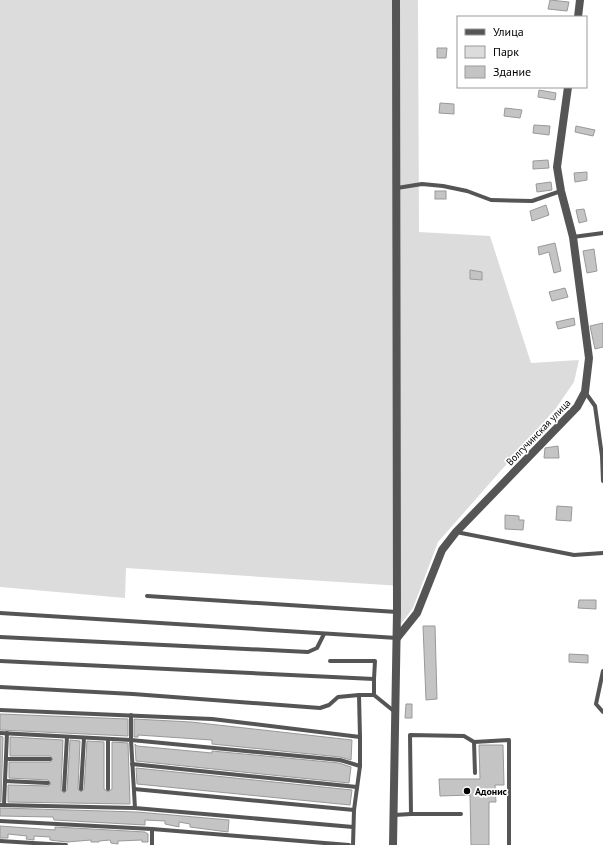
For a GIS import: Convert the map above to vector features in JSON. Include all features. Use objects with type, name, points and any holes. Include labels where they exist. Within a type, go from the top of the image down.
[{"type":"street","points":[[393,845],[398,612],[396,0]]},
{"type":"street","points":[[578,16],[580,0]]},
{"type":"street","name":"Волгучинская улица","points":[[397,638],[417,613],[442,550],[456,532],[577,407],[585,392],[589,358],[573,237],[561,191],[557,167],[568,88]]},
{"type":"lane","points":[[397,188],[422,184],[443,186],[468,191],[491,200],[532,201],[561,191]]},
{"type":"lane","points":[[573,237],[603,233]]},
{"type":"lane","points":[[585,392],[595,406],[602,456],[603,481]]},
{"type":"lane","points":[[456,532],[574,555],[603,553]]},
{"type":"lane","points":[[146,596],[398,612]]},
{"type":"lane","points":[[0,613],[397,638]]},
{"type":"lane","points":[[0,637],[308,652],[317,648],[324,634]]},
{"type":"lane","points":[[0,661],[374,679]]},
{"type":"lane","points":[[330,661],[375,661],[374,695]]},
{"type":"lane","points":[[603,671],[596,704],[603,712]]},
{"type":"lane","points":[[0,687],[134,694],[320,708],[330,705],[338,697],[374,695],[395,712]]},
{"type":"lane","points":[[353,845],[354,810],[360,766],[359,695]]},
{"type":"lane","points":[[0,710],[212,718],[360,737]]},
{"type":"lane","points":[[131,715],[135,808]]},
{"type":"lane","points":[[0,733],[131,740],[340,760],[360,766]]},
{"type":"lane","points":[[7,733],[5,781],[2,805],[135,808],[353,827]]},
{"type":"lane","points":[[411,814],[410,735],[464,736],[474,742],[510,740],[509,845]]},
{"type":"lane","points":[[64,790],[66,737]]},
{"type":"lane","points":[[81,789],[84,738]]},
{"type":"lane","points":[[108,739],[108,790]]},
{"type":"lane","points":[[474,742],[475,773]]},
{"type":"lane","points":[[6,759],[50,759]]},
{"type":"lane","points":[[132,764],[357,787]]},
{"type":"lane","points":[[5,781],[48,783]]},
{"type":"lane","points":[[134,789],[354,810]]},
{"type":"lane","points":[[394,816],[411,814],[461,814]]},
{"type":"lane","points":[[0,821],[152,828],[349,845]]},
{"type":"lane","points":[[152,828],[152,845]]},
{"type":"lane","points":[[0,841],[66,845]]},
{"type":"green space","points":[[0,0],[418,0],[419,232],[490,236],[531,363],[579,360],[574,382],[556,408],[438,542],[413,608],[401,624],[401,586],[126,568],[125,598],[0,587]]},
{"type":"building","points":[[550,0],[569,2],[567,11],[548,9]]},
{"type":"building","points":[[437,48],[447,48],[446,58],[437,58]]},
{"type":"building","points":[[539,90],[556,93],[555,100],[538,97]]},
{"type":"building","points":[[440,103],[454,104],[454,114],[439,113]]},
{"type":"building","points":[[505,108],[522,110],[520,118],[504,116]]},
{"type":"building","points":[[534,125],[550,126],[549,135],[533,133]]},
{"type":"building","points":[[576,126],[595,130],[593,136],[575,132]]},
{"type":"building","points":[[548,160],[549,168],[533,169],[533,161]]},
{"type":"building","points":[[587,172],[587,180],[575,182],[574,173]]},
{"type":"building","points":[[551,182],[552,190],[537,192],[536,184]]},
{"type":"building","points":[[435,191],[446,191],[446,199],[435,199]]},
{"type":"building","points":[[546,205],[549,215],[532,221],[530,211]]},
{"type":"building","points":[[584,209],[587,221],[579,223],[576,210]]},
{"type":"building","points":[[555,243],[561,271],[554,273],[549,252],[539,255],[538,247]]},
{"type":"building","points":[[594,249],[597,271],[587,273],[583,251]]},
{"type":"building","points":[[470,270],[482,272],[482,280],[470,279]]},
{"type":"building","points":[[565,288],[568,297],[552,301],[549,292]]},
{"type":"building","points":[[574,318],[575,325],[558,329],[556,322]]},
{"type":"building","points":[[603,323],[603,347],[595,349],[590,326]]},
{"type":"building","points":[[558,446],[559,458],[544,458],[545,448]]},
{"type":"building","points":[[557,506],[572,507],[571,521],[556,520]]},
{"type":"building","points":[[505,515],[519,516],[519,520],[524,520],[523,530],[505,529]]},
{"type":"building","points":[[579,600],[596,600],[596,609],[578,608]]},
{"type":"building","points":[[423,626],[435,626],[437,699],[426,700]]},
{"type":"building","points":[[569,654],[588,655],[588,663],[569,662]]},
{"type":"building","points":[[406,704],[412,704],[412,718],[405,718]]},
{"type":"building","points":[[0,714],[128,719],[128,736],[0,730]]},
{"type":"building","points":[[134,719],[191,722],[352,740],[351,760],[340,757],[212,744],[212,740],[138,735],[138,737],[134,737]]},
{"type":"building","points":[[0,736],[3,737],[1,802],[0,802]]},
{"type":"building","points":[[10,737],[63,740],[61,790],[64,793],[67,790],[70,740],[80,741],[78,789],[81,792],[84,789],[87,741],[104,742],[104,789],[108,792],[112,789],[112,742],[128,743],[130,804],[8,802],[8,785],[48,786],[51,784],[48,780],[9,778],[9,762],[50,762],[53,759],[50,756],[10,756]]},
{"type":"building","points":[[135,744],[137,746],[212,753],[212,751],[339,763],[351,767],[349,783],[136,761]]},
{"type":"building","name":"Адонис","points":[[479,745],[503,745],[504,785],[495,785],[496,802],[489,802],[489,845],[471,845],[470,795],[440,796],[439,779],[480,779]]},
{"type":"building","points":[[136,768],[352,790],[350,805],[137,784]]},
{"type":"building","points":[[0,808],[137,812],[229,820],[228,832],[190,827],[190,824],[179,822],[179,827],[165,824],[165,821],[145,820],[145,825],[54,820],[53,817],[0,816]]},
{"type":"building","points":[[0,826],[55,830],[55,827],[145,832],[148,834],[148,842],[142,842],[142,840],[118,841],[118,844],[111,843],[110,840],[91,842],[91,840],[67,842],[50,840],[50,837],[34,836],[34,840],[26,839],[27,836],[8,834],[8,838],[0,838]]},
{"type":"place","name":"Адонис","points":[[467,791]]}]
